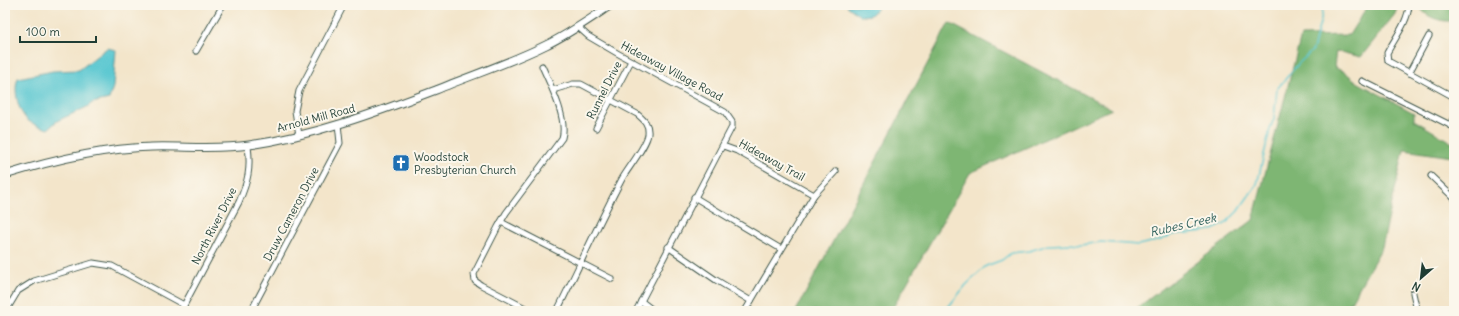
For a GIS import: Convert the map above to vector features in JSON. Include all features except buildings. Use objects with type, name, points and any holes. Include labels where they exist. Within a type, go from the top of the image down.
[{"type":"main road","name":"Arnold Mill Road","points":[[5,175],[53,160],[104,150],[152,147],[224,148],[248,146],[299,135],[338,124],[410,100],[512,60],[546,45],[578,27],[611,5]]},
{"type":"street","points":[[196,51],[223,5]]},
{"type":"street","points":[[299,135],[295,111],[299,90],[344,5]]},
{"type":"street","points":[[1409,5],[1409,12],[1406,19],[1387,53],[1388,60],[1454,97]]},
{"type":"street","name":"Hideaway Village Road","points":[[578,27],[588,36],[631,61],[725,112],[732,122],[732,127],[723,146]]},
{"type":"street","points":[[1409,73],[1429,36]]},
{"type":"street","name":"Runnel Drive","points":[[596,128],[631,61]]},
{"type":"street","points":[[531,311],[475,281],[474,274],[501,222],[562,138],[564,123],[553,90],[542,66]]},
{"type":"street","points":[[1362,81],[1452,126],[1454,117]]},
{"type":"street","points":[[553,90],[573,84],[581,84],[645,120],[648,127],[648,136],[611,200],[582,263],[557,311]]},
{"type":"street","name":"Druw Cameron Drive","points":[[250,311],[340,143],[338,124]]},
{"type":"street","name":"North River Drive","points":[[181,311],[245,188],[249,170],[248,146]]},
{"type":"street","name":"Hideaway Trail","points":[[636,311],[694,197],[723,146],[737,151],[814,195]]},
{"type":"street","points":[[745,311],[814,195],[836,171]]},
{"type":"street","points":[[1432,176],[1454,198]]},
{"type":"street","points":[[694,197],[782,249]]},
{"type":"street","points":[[501,222],[612,279]]},
{"type":"street","points":[[668,247],[716,280],[751,301]]},
{"type":"street","points":[[6,311],[18,291],[34,281],[93,263],[112,266],[184,305]]},
{"type":"street","points":[[1413,293],[1417,311]]},
{"type":"street","points":[[641,301],[654,311]]},
{"type":"green space","points":[[1368,5],[1398,5],[1395,14],[1361,57],[1336,51],[1334,67],[1346,73],[1357,82],[1414,113],[1414,120],[1454,144],[1454,160],[1452,157],[1404,150],[1382,247],[1346,311],[1133,311],[1253,220],[1301,36],[1349,35]]},
{"type":"green space","points":[[1418,5],[1454,6],[1454,22],[1438,20],[1428,16]]},
{"type":"green space","points":[[949,23],[1112,109],[970,173],[891,311],[796,311]]},
{"type":"water","points":[[846,5],[880,5],[871,15],[860,16]]},
{"type":"water","points":[[107,48],[116,50],[113,87],[109,99],[92,103],[87,107],[57,121],[48,129],[30,122],[26,118],[22,113],[16,95],[18,78],[53,71],[79,70]]},
{"type":"waterway","name":"Rubes Creek","points":[[945,311],[966,285],[986,266],[1002,260],[1011,253],[1029,251],[1049,245],[1081,245],[1101,242],[1138,245],[1161,240],[1171,235],[1212,230],[1225,224],[1238,211],[1257,184],[1274,118],[1277,89],[1299,63],[1313,50],[1323,5]]},
{"type":"place","name":"Woodstock Presbyterian Church","points":[[401,163]]}]
